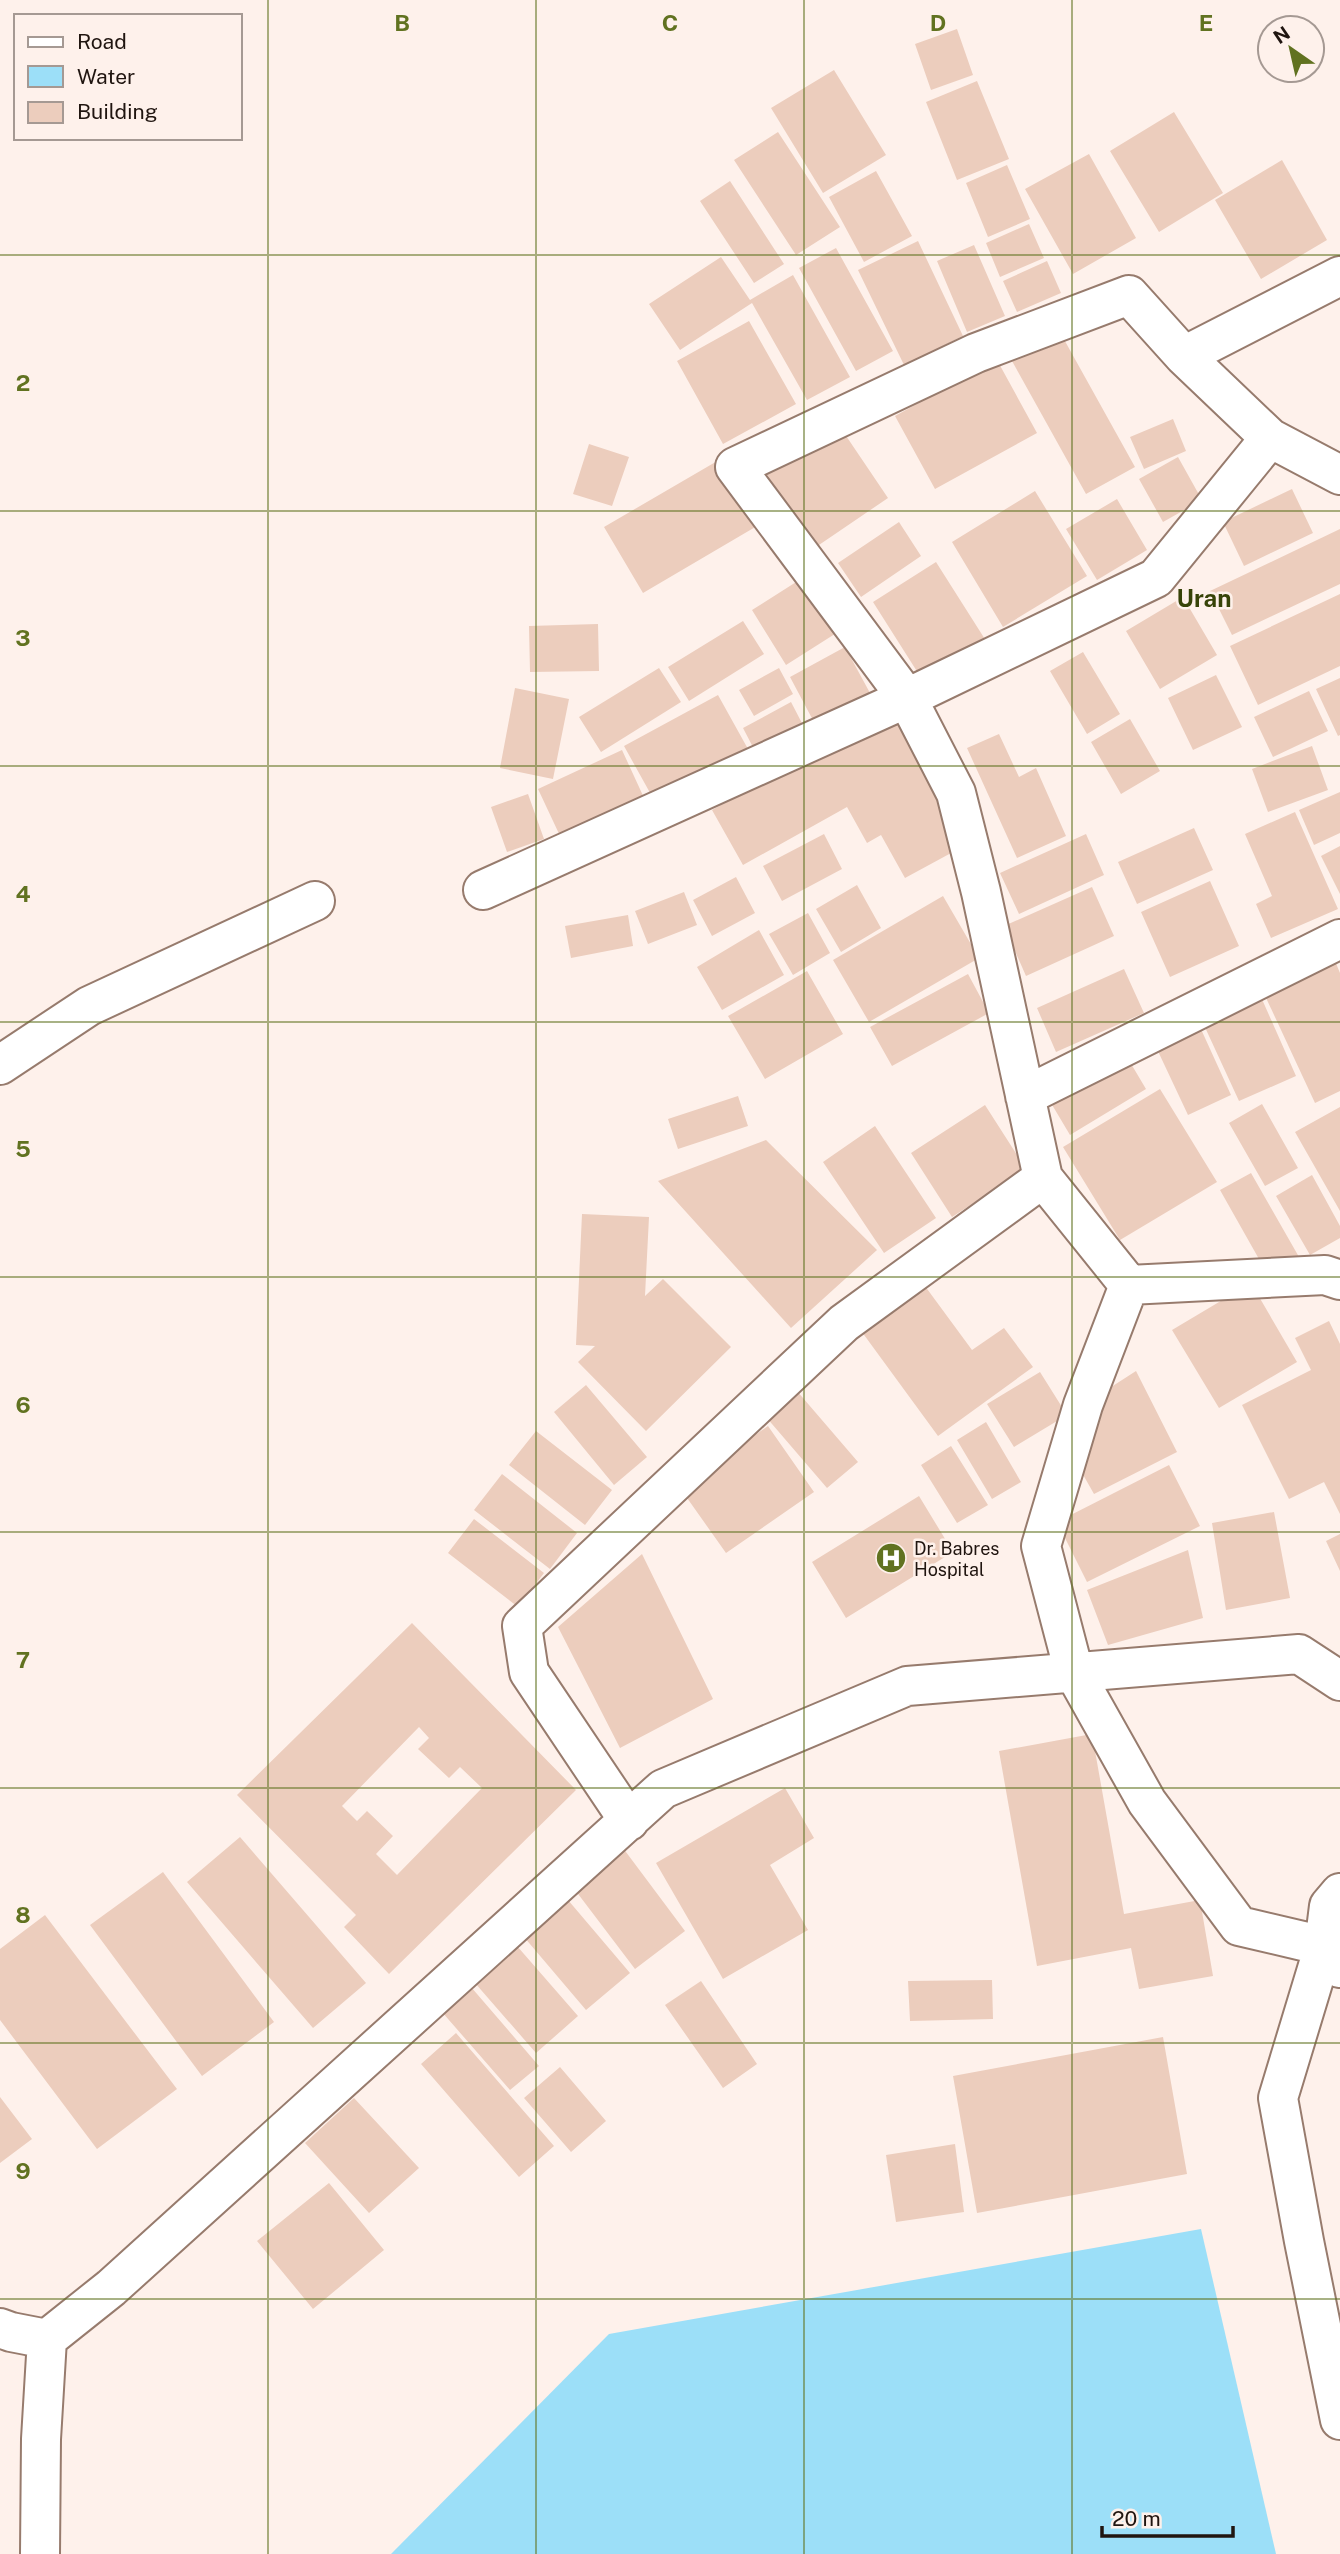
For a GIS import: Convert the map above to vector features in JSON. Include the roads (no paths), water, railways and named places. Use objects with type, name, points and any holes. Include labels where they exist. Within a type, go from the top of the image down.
[{"type":"street","points":[[1184,356],[1340,276]]},
{"type":"street","points":[[1129,1285],[1042,1178],[981,892],[956,793],[907,698],[735,467],[976,353],[1129,295],[1184,356],[1270,438],[1340,475]]},
{"type":"street","points":[[483,890],[907,698],[1156,578],[1270,438]]},
{"type":"street","points":[[0,1065],[89,1006],[315,901]]},
{"type":"street","points":[[1025,1096],[1340,939]]},
{"type":"street","points":[[629,1821],[529,1672],[522,1626],[844,1323],[1042,1178]]},
{"type":"street","points":[[1129,1285],[1336,1282]]},
{"type":"street","points":[[1129,1285],[1083,1405],[1041,1546],[1074,1672],[1147,1802],[1239,1926],[1332,1957]]},
{"type":"street","points":[[40,2554],[41,2439],[47,2339],[111,2288],[663,1788],[907,1686],[1299,1654],[1340,1681]]},
{"type":"street","points":[[1340,1893],[1329,1906],[1332,1957],[1278,2098],[1340,2420]]},
{"type":"street","points":[[0,2328],[47,2339]]},
{"type":"water","points":[[1201,2229],[1276,2554],[391,2554],[609,2334]]},
{"type":"place","name":"Dr. Babres Hospital","points":[[891,1558]]},
{"type":"district","name":"Uran","points":[[1204,598]]}]
